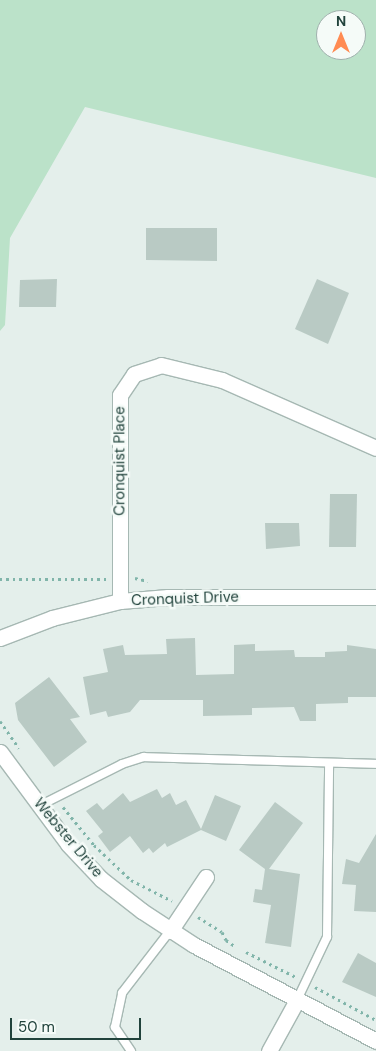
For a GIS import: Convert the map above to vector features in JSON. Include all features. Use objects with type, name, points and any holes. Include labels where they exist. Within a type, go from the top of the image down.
[{"type":"street","name":"Cronquist Place","points":[[120,601],[120,395],[134,374],[161,365],[222,380],[376,448]]},
{"type":"street","name":"Cronquist Drive","points":[[0,638],[52,618],[120,601],[168,597],[376,597]]},
{"type":"street","name":"Webster Drive","points":[[0,752],[39,806],[101,879],[170,931],[376,1041]]},
{"type":"street","points":[[170,931],[206,877]]},
{"type":"street","points":[[269,1051],[297,1000]]},
{"type":"lane","points":[[39,806],[144,757],[376,764]]},
{"type":"lane","points":[[297,1000],[327,937],[329,764]]},
{"type":"lane","points":[[131,1051],[115,1027],[122,993],[170,931]]},
{"type":"path","points":[[0,721],[22,752]]},
{"type":"path","points":[[56,797],[94,845],[132,880],[150,887]]},
{"type":"green space","points":[[0,0],[376,0],[376,178],[85,107],[10,238],[5,325],[0,331]]},
{"type":"building","points":[[146,228],[217,228],[217,261],[146,260]]},
{"type":"building","points":[[57,279],[56,307],[19,307],[20,280]]},
{"type":"building","points":[[317,279],[349,293],[328,344],[295,329]]},
{"type":"building","points":[[330,494],[357,494],[356,547],[329,547]]},
{"type":"building","points":[[265,523],[299,523],[300,546],[266,549]]},
{"type":"building","points":[[195,638],[196,675],[234,674],[234,645],[255,644],[255,651],[294,650],[295,657],[325,657],[325,652],[347,651],[347,645],[376,649],[376,697],[348,697],[348,703],[316,704],[316,721],[300,721],[294,707],[252,708],[252,715],[203,716],[203,700],[140,700],[130,712],[108,717],[106,711],[90,715],[83,677],[108,672],[103,649],[123,645],[125,655],[167,654],[166,639]]},
{"type":"building","points":[[49,677],[80,717],[70,719],[87,742],[54,767],[18,720],[15,703]]},
{"type":"building","points":[[157,789],[162,798],[170,793],[176,805],[186,800],[201,829],[215,795],[241,806],[226,841],[201,830],[167,847],[165,843],[153,853],[149,848],[143,853],[130,836],[110,852],[98,836],[103,832],[86,811],[97,803],[103,810],[123,793],[130,802]]},
{"type":"building","points":[[275,802],[303,823],[269,869],[300,874],[291,947],[265,943],[271,905],[253,902],[255,889],[262,890],[265,869],[239,850]]},
{"type":"building","points":[[376,834],[376,912],[354,911],[356,885],[342,884],[346,859],[359,863]]},
{"type":"building","points":[[358,953],[376,963],[376,997],[342,982]]}]
